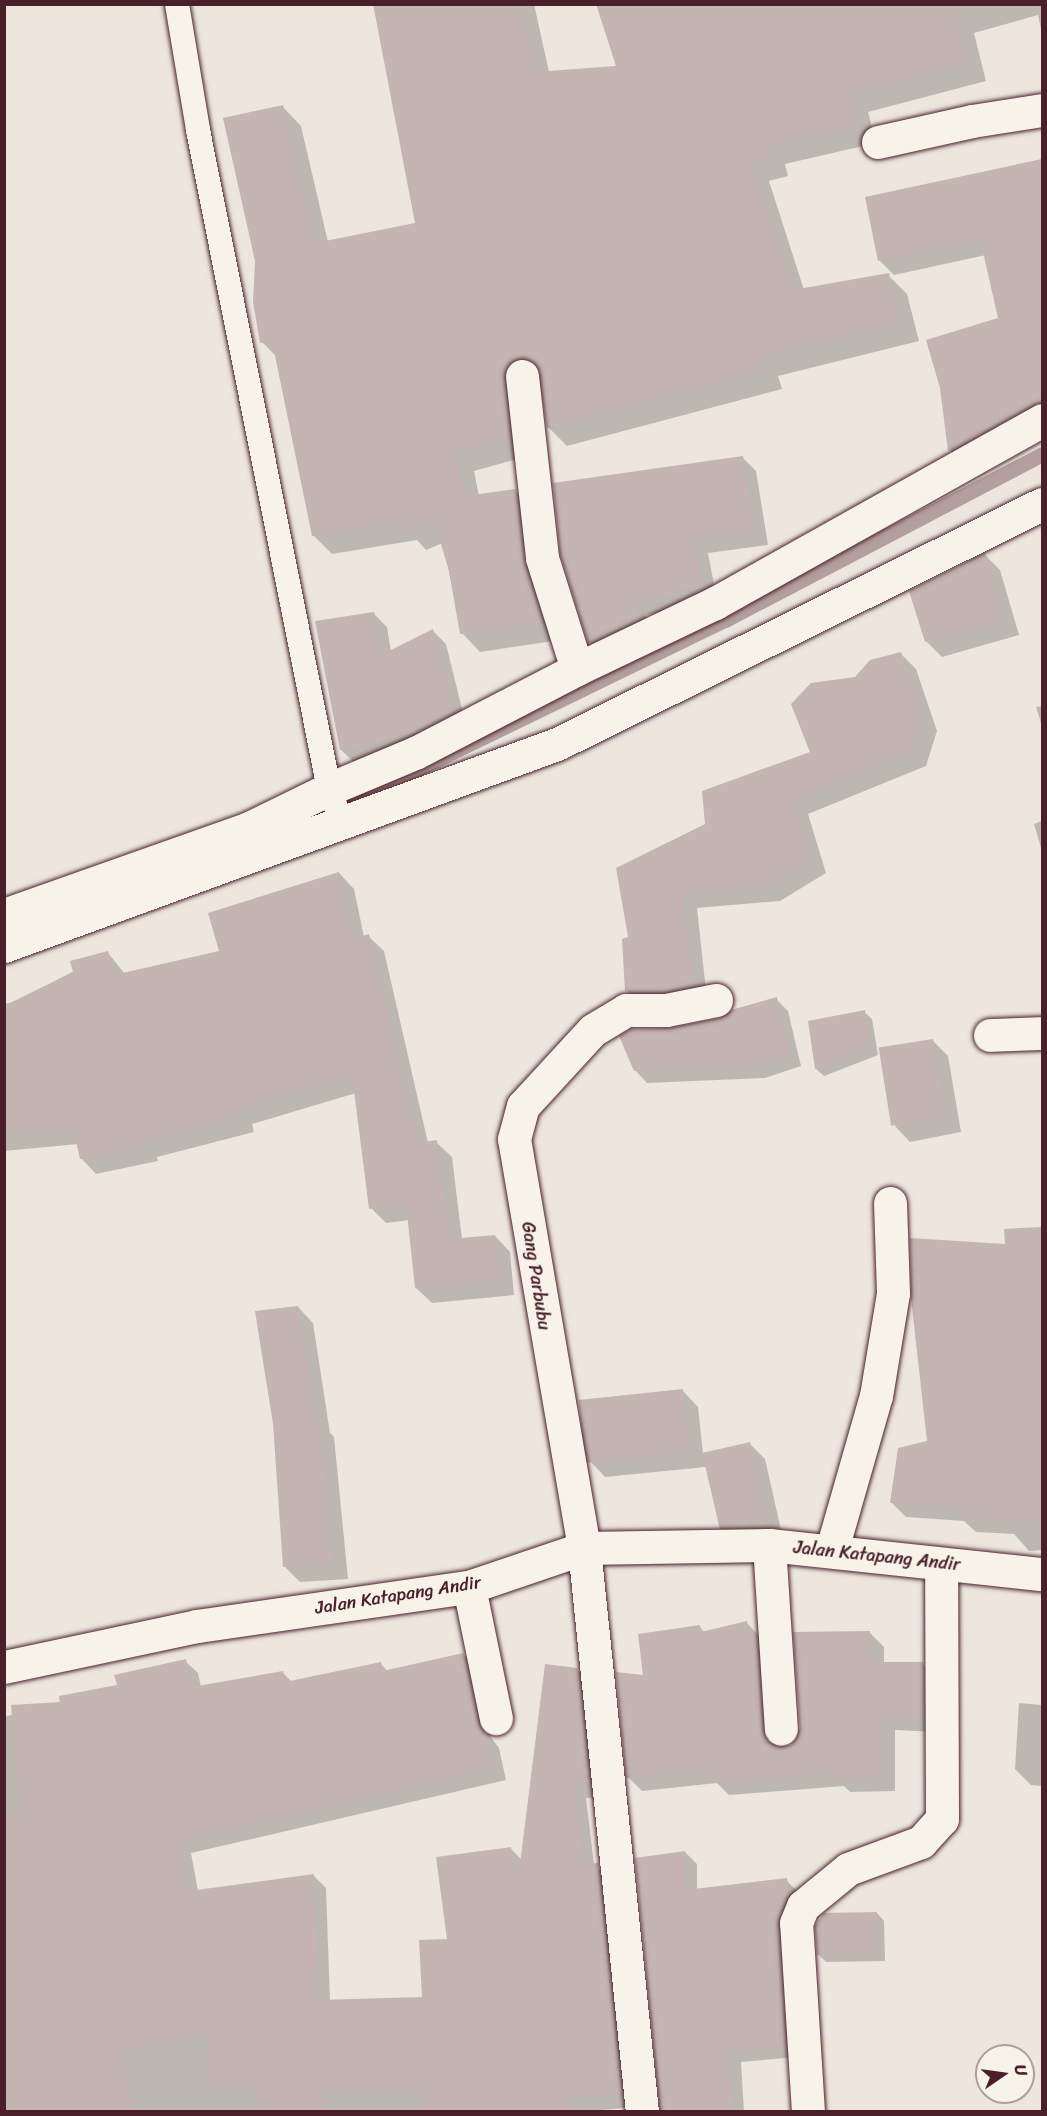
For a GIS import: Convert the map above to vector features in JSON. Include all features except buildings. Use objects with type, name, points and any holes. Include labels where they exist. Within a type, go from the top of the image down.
[{"type":"street","points":[[878,142],[1042,110]]},
{"type":"street","points":[[522,376],[542,558],[576,669]]},
{"type":"street","points":[[4,946],[335,805],[417,752],[576,669],[716,603],[834,540],[1042,420]]},
{"type":"street","points":[[4,915],[247,829],[557,744],[1042,504]]},
{"type":"street","name":"Gang Parbubu","points":[[642,2112],[584,1548],[514,1139],[523,1106],[593,1030],[626,1010],[666,1010],[716,1000]]},
{"type":"street","points":[[990,1035],[1042,1033]]},
{"type":"street","points":[[832,1549],[876,1396],[893,1293],[890,1203]]},
{"type":"street","points":[[770,1545],[781,1729]]},
{"type":"street","name":"Jalan Katapang Andir","points":[[4,1667],[197,1626],[469,1587],[584,1548],[770,1545],[832,1549],[941,1564],[1042,1574]]},
{"type":"street","points":[[808,2112],[796,1923],[803,1906],[848,1869],[921,1842],[942,1819],[941,1564]]},
{"type":"street","points":[[469,1587],[496,1718]]},
{"type":"lane","points":[[177,4],[200,142],[335,805]]},
{"type":"waterway","points":[[301,819],[364,795],[725,620],[1042,454]]}]
